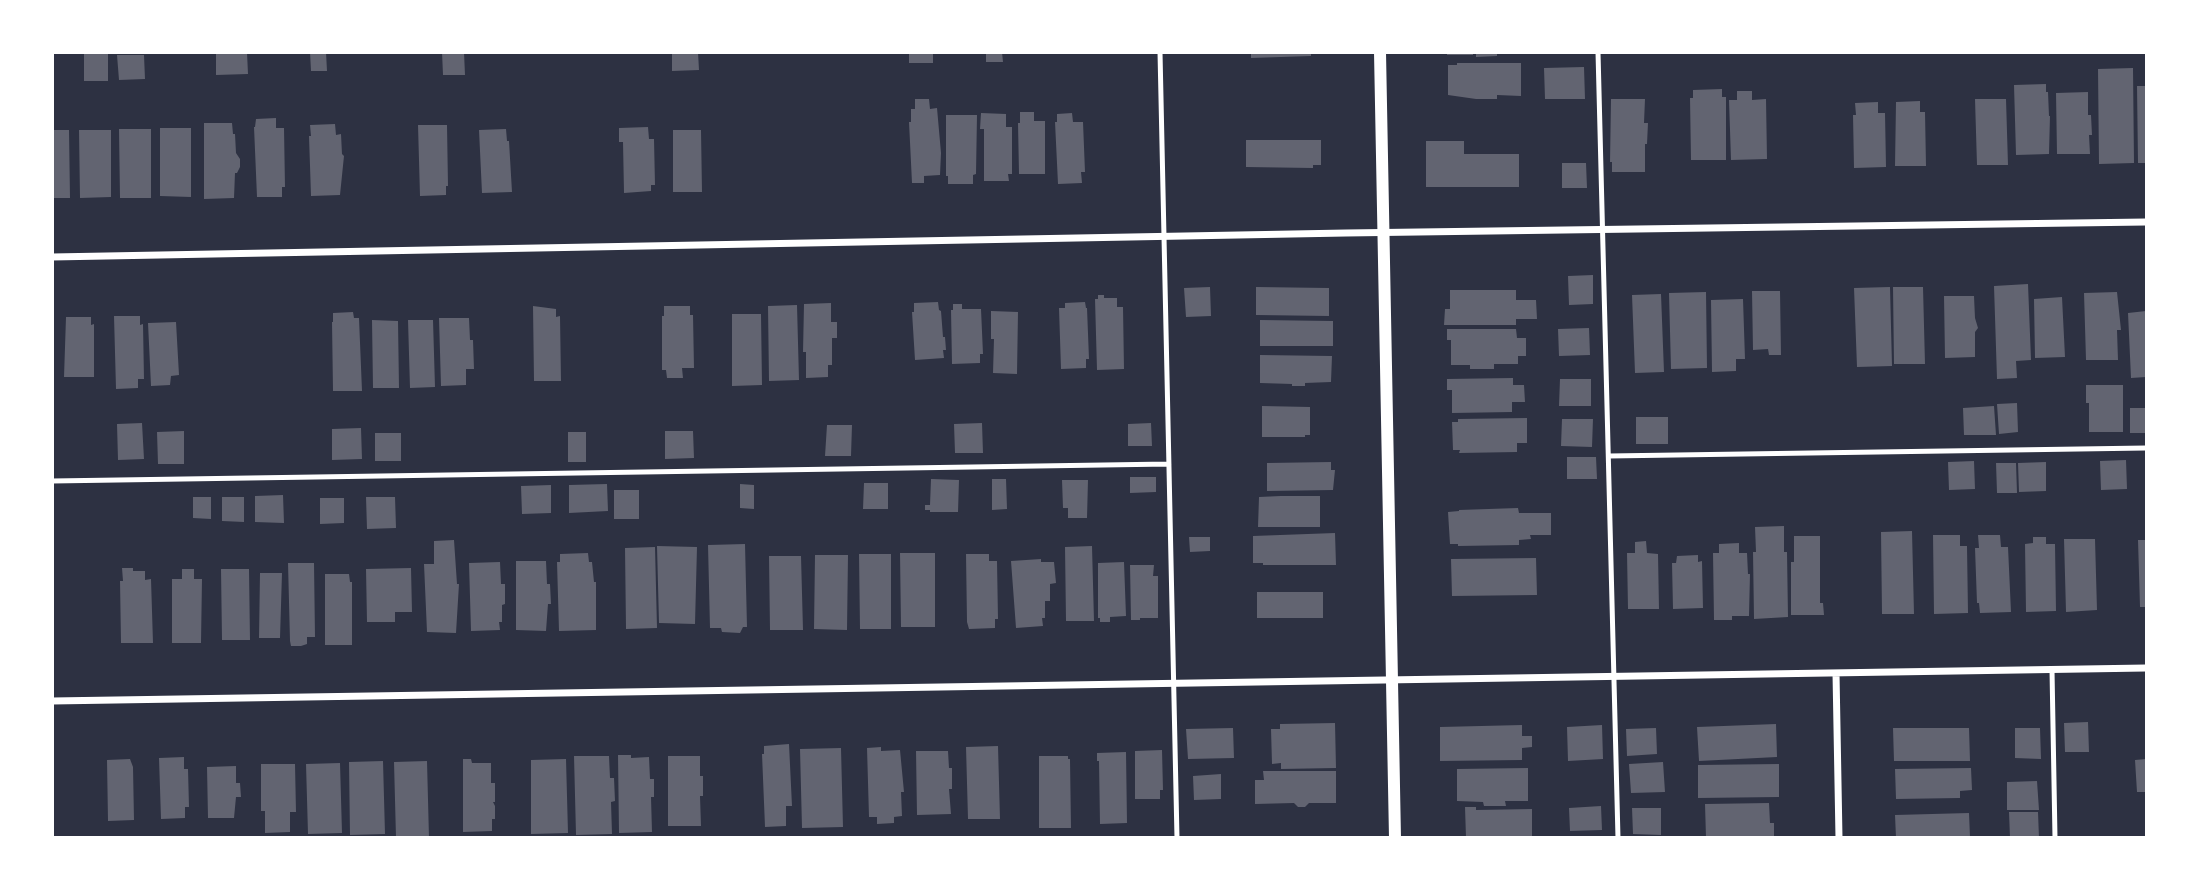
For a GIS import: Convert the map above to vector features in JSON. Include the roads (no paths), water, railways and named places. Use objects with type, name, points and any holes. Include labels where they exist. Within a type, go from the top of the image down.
[{"type":"street","points":[[1380,52],[1395,838]]},
{"type":"street","points":[[52,257],[1164,236],[2147,222]]},
{"type":"street","points":[[52,701],[2147,668]]},
{"type":"street","points":[[1836,673],[1839,838]]},
{"type":"lane","points":[[1160,52],[1177,838]]},
{"type":"lane","points":[[1598,52],[1618,838]]},
{"type":"lane","points":[[1609,456],[2147,448]]},
{"type":"lane","points":[[52,481],[1169,464]]},
{"type":"lane","points":[[2052,670],[2055,838]]}]
